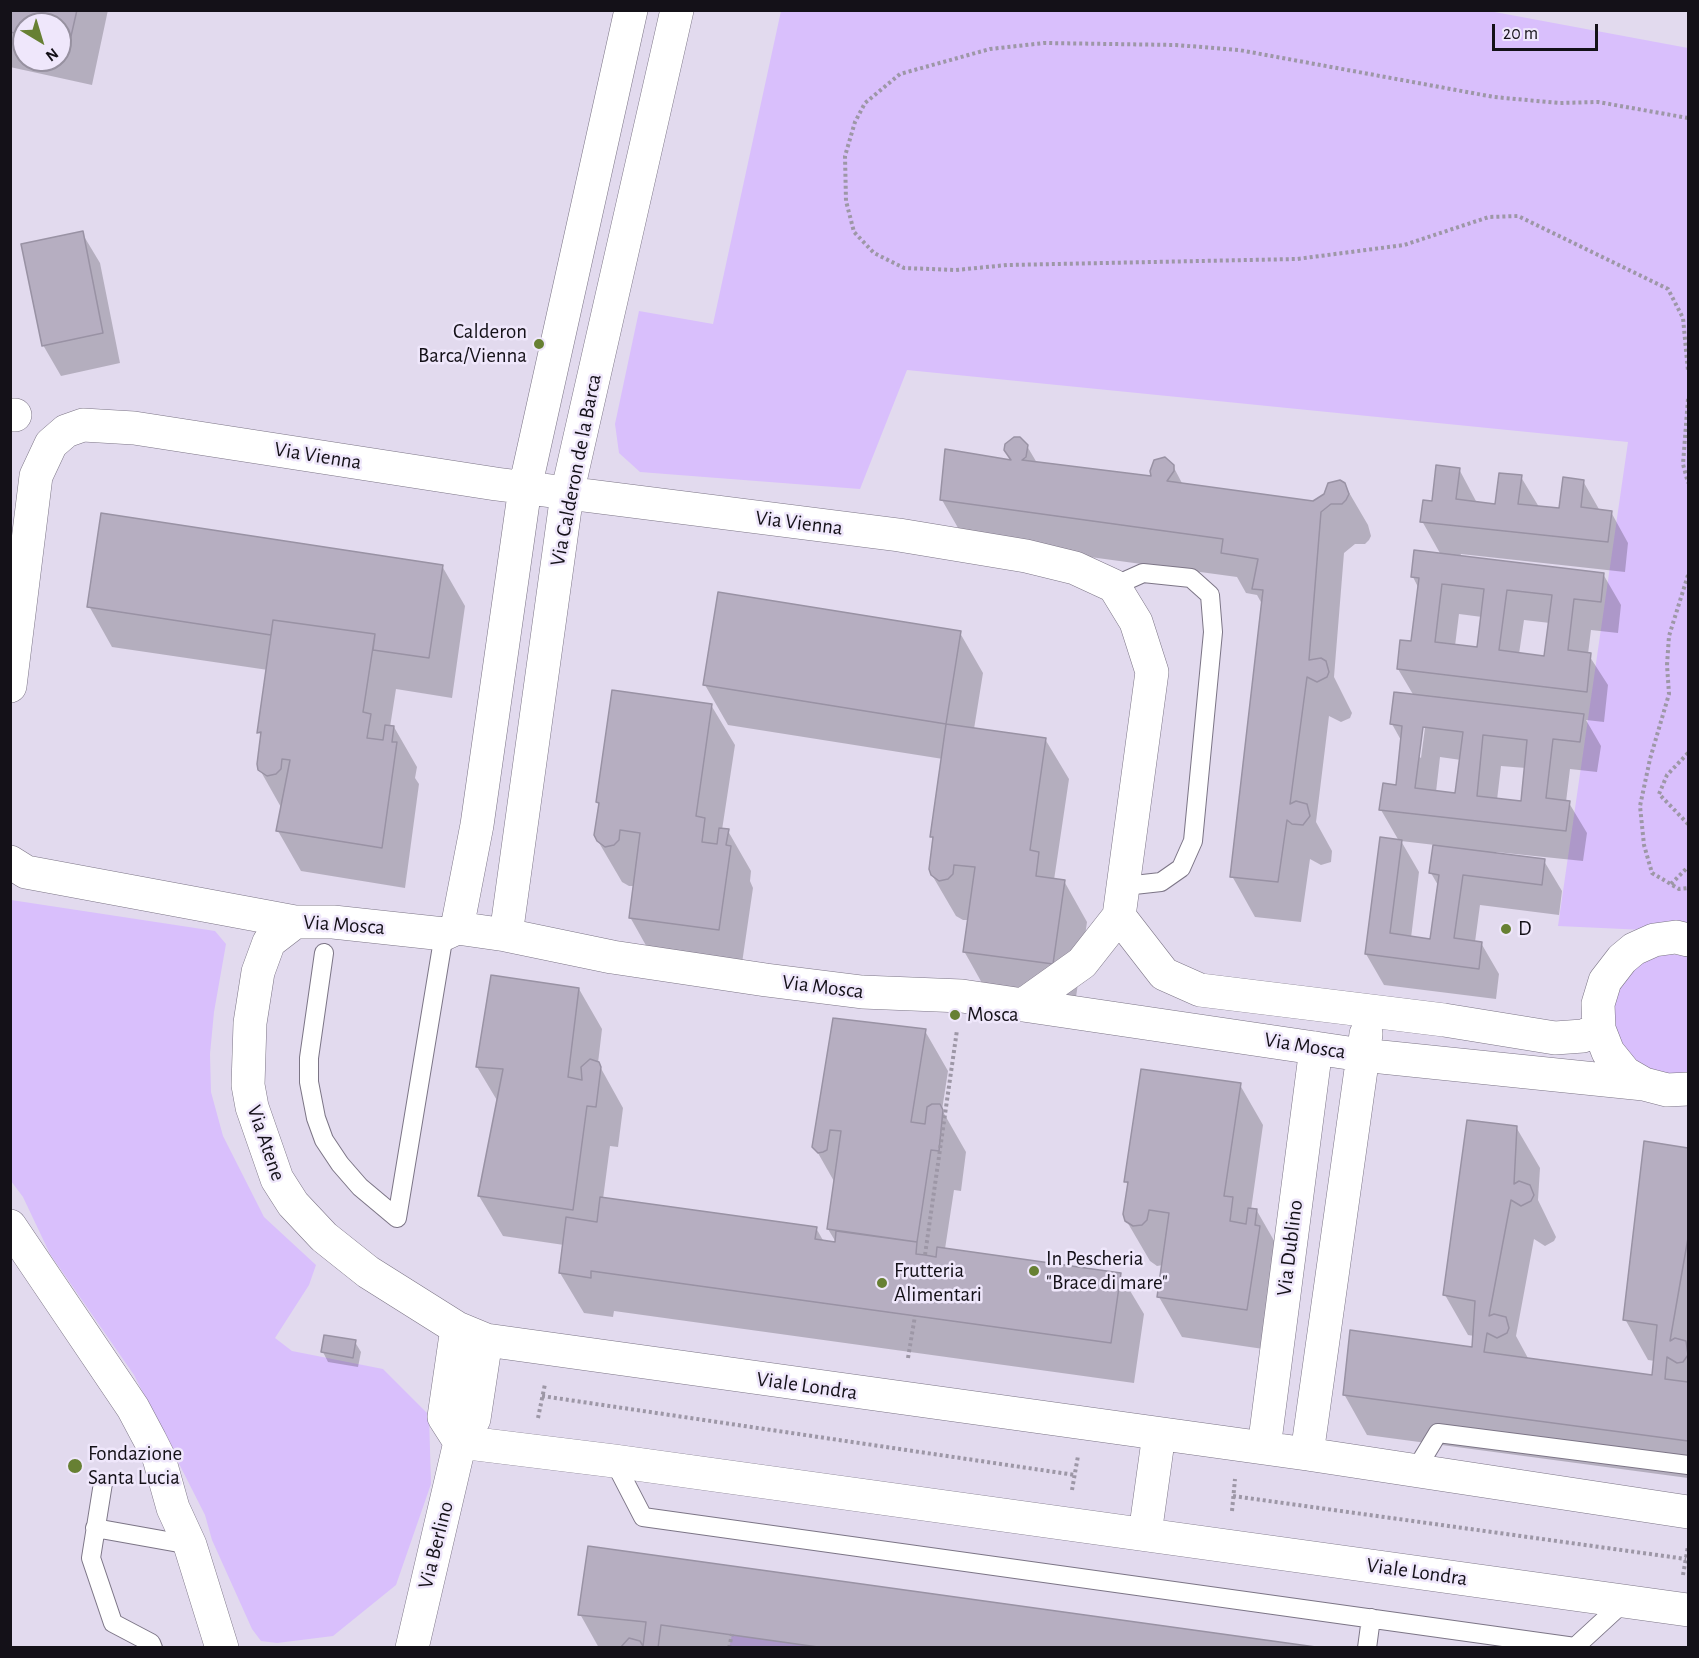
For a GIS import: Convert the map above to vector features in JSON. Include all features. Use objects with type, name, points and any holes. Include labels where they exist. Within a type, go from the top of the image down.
[{"type":"street","name":"Via Calderon de la Barca","points":[[451,931],[477,825],[525,488],[631,10]]},
{"type":"street","name":"Via Calderon de la Barca","points":[[506,934],[567,494],[677,10]]},
{"type":"street","name":"Via Vienna","points":[[10,686],[36,476],[51,444],[66,431],[83,425],[134,428],[567,494],[898,535],[1026,556],[1075,568],[1114,586]]},
{"type":"street","points":[[1023,1005],[1082,963],[1122,901],[1152,672],[1136,622],[1114,586]]},
{"type":"street","name":"Via Mosca","points":[[10,862],[26,872],[295,922],[333,922],[506,934],[612,957],[766,980],[862,992],[962,996],[1362,1055],[1644,1084],[1666,1090],[1689,1089]]},
{"type":"street","name":"Via Mosca","points":[[1122,901],[1164,974],[1200,990],[1369,1011],[1555,1038],[1583,1035],[1599,1029]]},
{"type":"street","name":"Via Atene","points":[[295,922],[269,942],[258,972],[250,1023],[248,1085],[252,1107],[273,1171],[293,1204],[324,1237],[368,1272],[472,1334]]},
{"type":"street","points":[[1644,1084],[1625,1073],[1608,1052],[1599,1029],[1599,1004],[1605,981],[1622,959],[1634,949],[1654,940],[1676,938],[1689,940]]},
{"type":"street","points":[[1307,1454],[1369,1011]]},
{"type":"street","name":"Via Dublino","points":[[1252,1447],[1316,1048]]},
{"type":"street","points":[[10,1226],[133,1408],[159,1458],[173,1508],[190,1545],[222,1647]]},
{"type":"street","points":[[460,1442],[444,1417],[472,1334]]},
{"type":"street","name":"Viale Londra","points":[[472,1334],[553,1351],[1307,1454],[1689,1512]]},
{"type":"street","points":[[1145,1534],[1159,1434]]},
{"type":"street","name":"Viale Londra","points":[[460,1442],[1228,1545],[1689,1611]]},
{"type":"street","name":"Via Berlino","points":[[412,1647],[460,1442]]},
{"type":"street","points":[[390,1647],[418,1615]]},
{"type":"lane","points":[[1114,586],[1143,573],[1191,578],[1210,595],[1213,632],[1193,841],[1181,868],[1161,882],[1122,901]]},
{"type":"lane","points":[[324,953],[309,1058],[310,1093],[315,1118],[324,1140],[340,1164],[397,1218],[451,931]]},
{"type":"lane","points":[[1415,1471],[1438,1434],[1689,1465]]},
{"type":"lane","points":[[614,1461],[643,1517],[1575,1647],[1624,1602]]},
{"type":"lane","points":[[103,1483],[91,1558],[113,1623],[151,1643],[153,1647]]},
{"type":"lane","points":[[95,1528],[190,1545]]},
{"type":"lane","points":[[1367,1647],[1371,1618]]},
{"type":"path","points":[[1689,118],[1598,102],[1559,103],[1494,97],[1239,50],[1176,45],[1044,43],[990,49],[900,74],[865,103],[855,122],[845,156],[846,201],[854,231],[874,253],[904,268],[956,270],[1007,265],[1297,259],[1404,245],[1489,217],[1518,216],[1668,289],[1683,318],[1689,371]]},
{"type":"path","points":[[1689,399],[1683,464],[1689,483]]},
{"type":"path","points":[[1689,575],[1669,636],[1667,665],[1669,694],[1650,759],[1640,806],[1644,845],[1652,873],[1679,889],[1689,888]]},
{"type":"path","points":[[1689,753],[1667,775],[1659,794],[1689,824]]},
{"type":"path","points":[[1671,884],[1689,867]]},
{"type":"path","points":[[925,1255],[962,996]]},
{"type":"path","points":[[908,1358],[915,1316]]},
{"type":"path","points":[[532,1450],[553,1351]]},
{"type":"path","points":[[542,1396],[1075,1475]]},
{"type":"path","points":[[1071,1496],[1079,1446]]},
{"type":"path","points":[[1228,1545],[1233,1496],[1252,1447]]},
{"type":"path","points":[[1233,1496],[1686,1559]]},
{"type":"path","points":[[729,1647],[732,1634]]},
{"type":"shaded area","points":[[1484,10],[1688,48],[1688,932],[1558,926],[1628,442],[907,370],[860,489],[640,472],[619,453],[615,424],[639,311],[713,324],[781,11]]},
{"type":"shaded area","points":[[11,900],[215,931],[226,944],[214,1012],[210,1054],[211,1092],[223,1136],[264,1217],[316,1265],[309,1285],[275,1338],[292,1351],[383,1369],[429,1415],[431,1484],[396,1585],[333,1636],[277,1643],[261,1641],[252,1629],[212,1540],[205,1515],[134,1375],[50,1254],[23,1197],[11,1181]]},
{"type":"shaded area","points":[[1667,954],[1688,956],[1688,1073],[1678,1076],[1654,1073],[1633,1062],[1618,1044],[1612,1021],[1614,997],[1625,976],[1644,961]]},
{"type":"shaded area","points":[[732,1634],[825,1648],[729,1648]]},
{"type":"building","points":[[10,10],[77,10],[72,32],[72,12],[12,12],[12,32],[10,32]]},
{"type":"building","points":[[83,231],[103,333],[42,346],[21,244]]},
{"type":"building","points":[[1014,437],[1020,437],[1028,445],[1026,457],[1022,460],[1151,476],[1150,471],[1154,460],[1165,457],[1174,465],[1174,471],[1167,481],[1313,501],[1324,494],[1328,483],[1340,480],[1345,483],[1349,494],[1346,500],[1342,504],[1331,504],[1321,512],[1309,660],[1321,658],[1326,661],[1329,672],[1327,677],[1317,682],[1307,677],[1290,804],[1296,801],[1307,804],[1310,816],[1303,825],[1292,824],[1287,820],[1278,882],[1230,877],[1263,590],[1252,589],[1258,559],[1221,553],[1223,539],[940,500],[945,449],[1011,460],[1004,450],[1005,444]]},
{"type":"building","points":[[1436,465],[1460,468],[1456,499],[1495,504],[1499,473],[1522,475],[1518,504],[1559,508],[1563,477],[1584,480],[1581,507],[1612,511],[1608,542],[1420,522],[1423,500],[1432,501]]},
{"type":"building","points":[[101,513],[443,565],[429,658],[373,650],[375,634],[273,620],[271,635],[87,607]]},
{"type":"building","points":[[1414,550],[1604,573],[1601,602],[1574,599],[1568,650],[1591,653],[1587,692],[1397,669],[1400,640],[1411,641],[1419,578],[1411,577]],"holes":[[[1442,584],[1484,589],[1477,647],[1435,642]],[[1507,590],[1552,595],[1544,656],[1499,650]]]},
{"type":"building","points":[[718,592],[961,631],[946,724],[703,685]]},
{"type":"building","points":[[273,620],[375,634],[363,712],[371,714],[367,738],[383,740],[385,725],[394,726],[392,742],[397,742],[382,848],[276,831],[290,760],[282,759],[281,769],[276,774],[267,776],[258,770],[257,764],[261,732],[257,733]]},
{"type":"building","points":[[612,690],[712,704],[696,816],[705,818],[702,842],[717,844],[719,828],[729,829],[726,845],[731,846],[719,930],[629,918],[640,833],[620,830],[619,840],[614,845],[605,847],[597,841],[594,835],[599,803],[596,802]]},
{"type":"building","points":[[1394,692],[1584,714],[1580,742],[1553,739],[1546,798],[1570,801],[1566,831],[1379,810],[1383,783],[1396,785],[1402,726],[1390,724]],"holes":[[[1423,727],[1463,732],[1455,793],[1415,788]],[[1483,735],[1527,740],[1521,801],[1477,796]]]},
{"type":"building","points":[[946,724],[1046,738],[1030,850],[1039,852],[1036,876],[1065,880],[1053,964],[963,952],[975,867],[954,865],[953,874],[948,879],[939,881],[931,875],[929,869],[933,837],[930,837]]},
{"type":"building","points":[[1380,837],[1402,840],[1390,933],[1430,939],[1439,875],[1429,873],[1433,845],[1545,859],[1542,885],[1463,875],[1454,938],[1482,942],[1479,969],[1365,954]]},
{"type":"building","points":[[491,975],[579,988],[568,1077],[582,1080],[581,1067],[590,1059],[599,1062],[601,1067],[596,1107],[587,1106],[573,1210],[478,1196],[503,1069],[476,1067]]},
{"type":"building","points":[[833,1018],[926,1029],[911,1122],[925,1124],[927,1107],[932,1104],[940,1104],[943,1110],[939,1151],[931,1150],[917,1242],[827,1229],[841,1131],[830,1130],[827,1150],[818,1153],[812,1147]]},
{"type":"building","points":[[1141,1069],[1241,1083],[1224,1196],[1233,1197],[1230,1221],[1246,1224],[1248,1208],[1257,1209],[1255,1225],[1260,1226],[1247,1310],[1157,1297],[1169,1213],[1149,1210],[1147,1220],[1142,1225],[1133,1226],[1125,1221],[1123,1214],[1128,1182],[1124,1182]]},
{"type":"building","points":[[1467,1120],[1517,1126],[1514,1184],[1519,1181],[1530,1185],[1534,1195],[1531,1201],[1521,1206],[1511,1200],[1489,1316],[1494,1314],[1506,1317],[1509,1328],[1507,1333],[1497,1338],[1487,1333],[1484,1352],[1652,1375],[1657,1325],[1623,1320],[1644,1141],[1688,1148],[1688,1238],[1670,1341],[1675,1338],[1686,1341],[1688,1355],[1683,1362],[1677,1363],[1667,1357],[1665,1379],[1688,1382],[1688,1441],[1343,1395],[1350,1330],[1472,1347],[1475,1301],[1443,1295]]},
{"type":"building","points":[[600,1197],[817,1227],[815,1239],[835,1242],[836,1231],[917,1242],[916,1254],[936,1257],[937,1247],[1121,1273],[1111,1343],[591,1271],[591,1278],[559,1273],[566,1217],[597,1222]]},
{"type":"building","points":[[324,1335],[356,1340],[353,1358],[321,1352]]},
{"type":"building","points":[[588,1546],[1323,1648],[825,1648],[661,1625],[658,1648],[620,1648],[629,1638],[640,1641],[643,1646],[646,1622],[578,1615]]},
{"type":"place","name":"Calderon Barca/Vienna","points":[[539,344]]},
{"type":"place","name":"D","points":[[1506,929]]},
{"type":"place","name":"Mosca","points":[[955,1015]]},
{"type":"place","name":"In Pescheria \"Brace di mare\"","points":[[1034,1271]]},
{"type":"place","name":"Frutteria Alimentari","points":[[882,1283]]},
{"type":"place","name":"Fondazione Santa Lucia","points":[[75,1466]]}]
